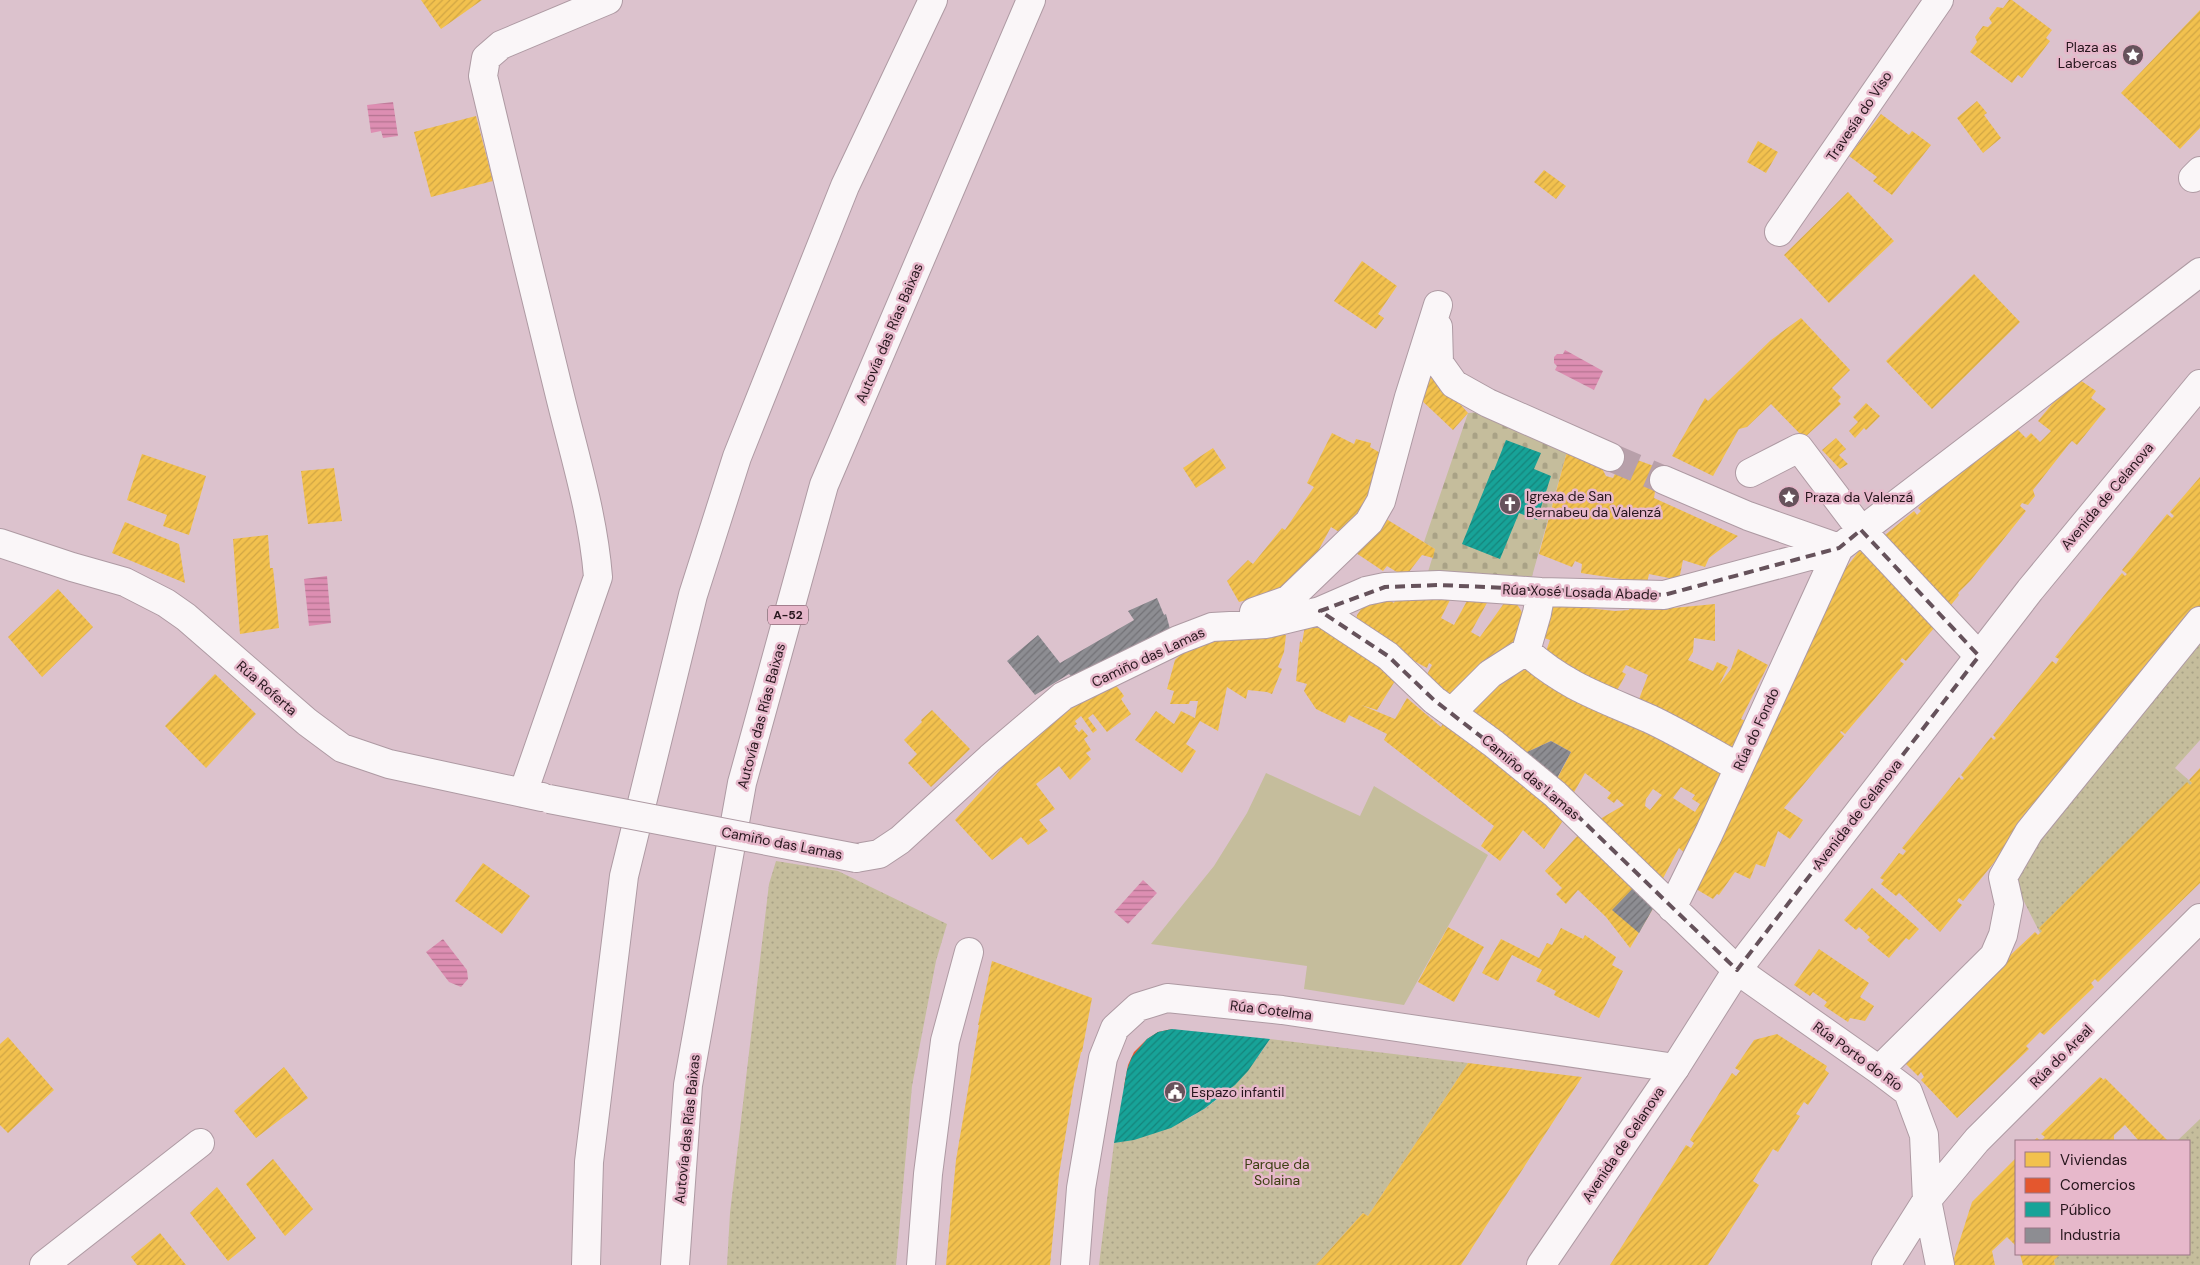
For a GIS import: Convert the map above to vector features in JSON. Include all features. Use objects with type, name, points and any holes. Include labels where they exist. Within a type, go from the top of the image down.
[{"type":"main road","points":[[536,796],[598,577],[596,544],[580,471],[559,394],[483,76],[486,58],[501,45],[608,0]]},
{"type":"main road","points":[[586,1265],[589,1162],[624,876],[693,595],[737,457],[845,186],[933,0]]},
{"type":"main road","name":"Autovía das Rías Baixas","points":[[675,1265],[688,1085],[742,783],[824,484],[1031,0]]},
{"type":"main road","name":"Travesía do Viso","points":[[1779,232],[1939,0]]},
{"type":"main road","name":"Rúa Xosé Losada Abade","points":[[1320,610],[1366,591],[1384,586],[1439,585],[1541,592],[1664,596],[1839,548],[2200,272]]},
{"type":"main road","points":[[1212,627],[1288,600],[1370,522],[1381,501],[1409,397],[1438,305],[1439,363],[1454,384],[1488,403],[1610,457]]},
{"type":"main road","name":"Avenida de Celanova","points":[[1541,1265],[1675,1068],[1737,970],[2030,590],[2200,384]]},
{"type":"main road","points":[[1750,473],[1800,448],[1861,530],[1979,656]]},
{"type":"main road","points":[[1664,480],[1748,516],[1839,548]]},
{"type":"main road","name":"Rúa Roferta","points":[[0,543],[125,582],[166,603],[186,617],[307,722],[342,748],[389,764],[536,796]]},
{"type":"main road","name":"Rúa do Fondo","points":[[1672,908],[1709,834],[1839,548]]},
{"type":"main road","points":[[1452,712],[1490,674],[1526,651],[1537,614],[1541,592]]},
{"type":"main road","name":"Camiño das Lamas","points":[[536,796],[856,858],[879,854],[900,840],[990,758],[1063,696],[1178,640],[1212,627],[1266,624],[1320,610],[1388,656],[1434,700],[1452,712],[1555,794],[1737,970]]},
{"type":"main road","points":[[1879,1070],[1994,956],[2003,935],[2009,904],[2003,877],[2029,832],[2200,621]]},
{"type":"main road","points":[[1526,651],[1544,667],[1574,686],[1652,720],[1738,767]]},
{"type":"main road","name":"Rúa do Areal","points":[[1886,1265],[1928,1200],[1977,1140],[2200,918]]},
{"type":"main road","points":[[920,1265],[928,1174],[945,1041],[969,952]]},
{"type":"main road","name":"Rúa Porto do Río","points":[[1737,970],[1908,1092],[1924,1135],[1928,1200],[1940,1265]]},
{"type":"main road","name":"Rúa Cotelma","points":[[1075,1265],[1081,1188],[1103,1058],[1115,1028],[1138,1007],[1167,998],[1282,1010],[1675,1068]]},
{"type":"main road","points":[[44,1265],[200,1143]]},
{"type":"highlighted area","points":[[1861,530],[1979,656],[1737,970],[1555,794],[1434,700],[1388,656],[1320,611],[1385,587],[1439,585],[1664,595],[1839,548]]},
{"type":"green space","points":[[1480,412],[1568,448],[1531,580],[1427,575],[1435,549],[1424,542],[1468,413]]},
{"type":"green space","points":[[2200,621],[2200,740],[2175,768],[2192,783],[2040,933],[2012,878],[2029,832]]},
{"type":"green space","points":[[1266,773],[1360,816],[1374,786],[1488,855],[1404,1005],[1304,989],[1307,966],[1151,944],[1214,866],[1247,813]]},
{"type":"green space","points":[[776,861],[838,871],[947,924],[936,961],[912,1086],[896,1265],[727,1265],[730,1213],[769,884]]},
{"type":"green space","name":"Parque da Solaina","points":[[1270,1039],[1468,1063],[1368,1216],[1363,1213],[1316,1265],[1099,1265],[1114,1143],[1139,1138],[1163,1130],[1184,1121],[1204,1109],[1239,1079]]},
{"type":"green space","points":[[2200,1119],[2200,1265],[2055,1265],[2054,1260],[2060,1255],[2190,1255],[2190,1140],[2178,1140]]},
{"type":"shaded area","points":[[393,102],[398,136],[383,138],[381,131],[371,133],[367,105]]},
{"type":"shaded area","points":[[1565,350],[1603,371],[1594,390],[1555,370],[1557,366],[1554,363],[1554,357],[1557,354],[1563,354]]},
{"type":"shaded area","points":[[327,576],[331,623],[309,626],[304,579]]},
{"type":"shaded area","points":[[1143,880],[1157,893],[1128,924],[1114,912]]},
{"type":"shaded area","points":[[443,939],[467,970],[468,979],[461,987],[449,982],[426,952]]},
{"type":"building: Viviendas","points":[[421,0],[482,0],[441,29]]},
{"type":"building: Viviendas","points":[[2009,0],[2012,0],[2052,30],[2046,38],[2050,41],[2022,78],[2018,75],[2012,83],[1970,52],[1977,42],[1975,37],[1983,26],[1988,27],[1992,23],[1989,18],[1997,7],[2003,8]]},
{"type":"building: Viviendas","points":[[2200,10],[2200,128],[2180,149],[2121,93]]},
{"type":"building: Viviendas","points":[[1977,101],[1987,113],[1984,115],[2001,138],[1983,153],[1957,118]]},
{"type":"building: Viviendas","points":[[1881,114],[1909,135],[1912,131],[1931,145],[1892,195],[1873,181],[1877,177],[1849,156]]},
{"type":"building: Viviendas","points":[[476,116],[493,181],[431,197],[414,132]]},
{"type":"building: Viviendas","points":[[1758,141],[1778,152],[1766,173],[1747,162]]},
{"type":"building: Viviendas","points":[[1544,170],[1566,186],[1556,199],[1534,182]]},
{"type":"building: Viviendas","points":[[1848,192],[1894,241],[1829,303],[1784,255]]},
{"type":"building: Viviendas","points":[[1362,261],[1397,286],[1378,314],[1384,318],[1376,329],[1334,301]]},
{"type":"building: Viviendas","points":[[1974,274],[2020,322],[1932,409],[1886,361]]},
{"type":"building: Viviendas","points":[[1801,318],[1850,370],[1832,388],[1841,397],[1838,401],[1841,404],[1804,438],[1771,404],[1747,427],[1739,429],[1713,476],[1672,456],[1705,398],[1708,401],[1771,340]]},
{"type":"building: Viviendas","points":[[1431,371],[1468,413],[1453,430],[1418,397]]},
{"type":"building: Viviendas","points":[[2077,378],[2096,391],[2091,398],[2106,409],[2077,445],[2072,441],[2069,444],[2033,490],[2035,496],[2028,505],[2022,503],[2020,506],[2026,511],[1971,580],[1958,593],[1959,595],[1947,610],[1885,535],[1914,511],[1917,515],[1921,511],[1918,508],[1942,484],[2015,427],[2026,438],[2031,433],[2040,442],[2051,431],[2038,421],[2066,387]]},
{"type":"building: Viviendas","points":[[1866,403],[1880,416],[1866,430],[1864,428],[1855,438],[1849,431],[1858,422],[1853,417]]},
{"type":"building: Viviendas","points":[[1332,433],[1354,444],[1356,439],[1371,443],[1370,447],[1384,455],[1369,517],[1344,535],[1331,527],[1317,553],[1320,555],[1285,590],[1239,602],[1227,581],[1248,560],[1253,564],[1282,528],[1285,530],[1314,487],[1307,483]]},
{"type":"building: Viviendas","points":[[1836,438],[1846,449],[1839,455],[1848,464],[1840,469],[1822,450]]},
{"type":"building: Viviendas","points":[[1213,448],[1226,468],[1196,488],[1183,468]]},
{"type":"building: Viviendas","points":[[1568,448],[1599,463],[1606,476],[1613,478],[1624,455],[1659,468],[1654,498],[1738,536],[1709,558],[1705,567],[1683,560],[1679,580],[1649,574],[1647,583],[1581,573],[1582,564],[1575,561],[1572,567],[1539,554]]},
{"type":"building: Viviendas","points":[[142,454],[206,476],[189,535],[163,526],[167,515],[127,500]]},
{"type":"building: Viviendas","points":[[334,468],[342,521],[308,524],[301,471]]},
{"type":"building: Viviendas","points":[[2200,477],[2200,607],[2177,635],[2171,632],[2175,635],[2114,713],[2110,710],[2109,712],[2112,715],[2019,834],[2014,829],[2013,831],[2017,834],[1963,901],[1959,898],[1957,901],[1962,905],[1940,932],[1899,893],[1896,896],[1881,884],[1884,880],[1880,878],[1899,853],[1903,855],[1906,851],[1902,848],[1959,777],[1962,780],[1964,778],[1961,775],[1991,737],[1994,740],[1996,738],[1993,735],[2052,661],[2056,664],[2059,659],[2055,657],[2122,573],[2125,576],[2127,574],[2122,570],[2167,514],[2172,518],[2174,516],[2170,512]]},
{"type":"building: Viviendas","points":[[1383,517],[1435,549],[1433,558],[1422,555],[1405,577],[1387,566],[1383,571],[1356,553]]},
{"type":"building: Viviendas","points":[[125,522],[179,544],[185,583],[112,553]]},
{"type":"building: Viviendas","points":[[268,535],[270,568],[273,568],[279,628],[240,634],[233,539]]},
{"type":"building: Viviendas","points":[[1859,551],[1867,552],[1935,627],[1906,661],[1902,658],[1900,661],[1904,664],[1845,734],[1840,732],[1844,736],[1784,808],[1803,820],[1790,839],[1778,831],[1765,867],[1756,864],[1750,879],[1735,872],[1719,895],[1717,894],[1713,899],[1696,889],[1822,599]]},
{"type":"building: Viviendas","points":[[58,589],[93,627],[42,677],[8,637]]},
{"type":"building: Viviendas","points":[[1397,596],[1452,596],[1441,618],[1454,625],[1469,597],[1488,601],[1471,632],[1480,637],[1507,599],[1517,604],[1527,621],[1518,638],[1508,650],[1453,702],[1423,682],[1432,665],[1429,663],[1427,668],[1392,649],[1356,621],[1357,615],[1362,608],[1376,603],[1390,601],[1394,603]]},
{"type":"building: Viviendas","points":[[1551,604],[1615,611],[1629,610],[1629,606],[1645,606],[1645,610],[1652,610],[1715,604],[1715,641],[1694,638],[1693,652],[1688,660],[1713,671],[1717,662],[1728,667],[1719,685],[1731,669],[1738,649],[1768,665],[1741,719],[1746,721],[1727,760],[1638,702],[1648,675],[1626,665],[1622,672],[1626,674],[1615,694],[1543,660],[1550,640],[1544,638]]},
{"type":"building: Viviendas","points":[[1305,626],[1332,627],[1398,676],[1377,710],[1361,705],[1395,719],[1407,698],[1441,727],[1445,720],[1568,813],[1544,849],[1523,830],[1500,861],[1481,846],[1494,826],[1384,740],[1387,734],[1349,715],[1345,723],[1316,709],[1304,691],[1307,684],[1296,681],[1300,641],[1302,643]]},
{"type":"building: Viviendas","points":[[1232,634],[1286,635],[1284,652],[1278,667],[1282,669],[1272,694],[1248,690],[1246,699],[1227,687],[1218,731],[1200,721],[1186,744],[1196,751],[1182,773],[1135,740],[1156,711],[1174,724],[1181,711],[1195,718],[1198,701],[1190,701],[1189,704],[1170,704],[1174,691],[1167,689],[1175,660],[1181,654],[1203,641],[1232,641]]},
{"type":"building: Viviendas","points":[[1524,660],[1560,685],[1645,732],[1651,724],[1730,769],[1687,855],[1679,848],[1660,884],[1600,819],[1624,805],[1617,799],[1614,803],[1607,798],[1611,793],[1585,773],[1573,794],[1556,781],[1571,752],[1551,741],[1521,755],[1465,711]],"holes":[[[1681,787],[1695,795],[1692,799],[1700,804],[1695,812],[1673,798]],[[1653,789],[1662,795],[1650,810],[1645,806],[1646,799]]]},
{"type":"building: Viviendas","points":[[215,674],[256,714],[206,768],[165,726]]},
{"type":"building: Viviendas","points":[[1110,678],[1124,696],[1121,699],[1131,714],[1107,732],[1093,714],[1088,718],[1097,730],[1093,733],[1081,716],[1075,721],[1077,724],[1074,726],[1079,732],[1082,729],[1088,736],[1084,739],[1091,750],[1086,753],[1091,759],[1070,780],[1059,766],[1036,784],[1055,809],[1039,820],[1048,831],[1028,845],[1021,837],[992,860],[955,820],[1037,729]]},
{"type":"building: Viviendas","points":[[932,710],[970,749],[931,787],[908,763],[917,754],[904,740]]},
{"type":"building: Viviendas","points":[[2200,768],[2200,883],[2098,982],[2095,979],[2091,983],[2094,987],[2044,1035],[2040,1032],[2026,1046],[2029,1049],[1957,1118],[1921,1080],[1924,1077],[1921,1072],[1918,1076],[1901,1059],[1984,980],[1987,984],[1989,982],[1986,978],[2035,932],[2038,935],[2042,931],[2039,928],[2187,782],[2190,785],[2192,783],[2189,780]]},
{"type":"building: Viviendas","points":[[1581,832],[1655,905],[1630,948],[1606,917],[1578,890],[1566,904],[1556,894],[1562,888],[1545,871]]},
{"type":"building: Viviendas","points":[[483,863],[530,896],[502,934],[455,901]]},
{"type":"building: Viviendas","points":[[1872,888],[1919,929],[1909,940],[1906,938],[1889,958],[1867,940],[1870,937],[1859,927],[1856,930],[1844,920]]},
{"type":"building: Viviendas","points":[[1448,927],[1484,947],[1454,1002],[1418,982]]},
{"type":"building: Viviendas","points":[[1561,928],[1583,939],[1585,935],[1616,957],[1612,965],[1623,971],[1599,1018],[1554,995],[1556,991],[1536,981],[1542,970],[1512,955],[1498,981],[1482,973],[1501,939],[1539,958],[1547,943],[1552,945]]},
{"type":"building: Viviendas","points":[[1819,949],[1869,983],[1860,997],[1874,1006],[1865,1021],[1850,1018],[1848,1022],[1824,1006],[1827,1002],[1813,992],[1810,996],[1794,985]]},
{"type":"building: Viviendas","points":[[992,961],[1092,998],[1074,1084],[1059,1174],[1050,1265],[946,1265],[956,1160],[978,1025]]},
{"type":"building: Viviendas","points":[[1777,1034],[1827,1066],[1825,1070],[1829,1073],[1808,1105],[1804,1102],[1796,1114],[1800,1116],[1778,1152],[1773,1149],[1753,1181],[1759,1185],[1708,1265],[1610,1265],[1686,1145],[1691,1148],[1694,1143],[1690,1140],[1732,1073],[1736,1076],[1740,1071],[1735,1068],[1754,1040]]},
{"type":"building: Viviendas","points":[[8,1037],[54,1090],[8,1133],[0,1125],[0,1044]]},
{"type":"building: Viviendas","points":[[1468,1063],[1582,1077],[1461,1265],[1316,1265],[1363,1213],[1368,1216]]},
{"type":"building: Viviendas","points":[[284,1067],[308,1098],[256,1138],[234,1111]]},
{"type":"building: Viviendas","points":[[2100,1077],[2104,1080],[2105,1078],[2167,1140],[2138,1140],[2125,1125],[2114,1135],[2114,1140],[2042,1140],[2045,1137],[2041,1134]]},
{"type":"building: Viviendas","points":[[273,1159],[313,1209],[285,1236],[246,1184]]},
{"type":"building: Viviendas","points":[[2015,1159],[2015,1245],[2007,1237],[1992,1251],[1995,1265],[1952,1265],[1972,1202]]},
{"type":"building: Viviendas","points":[[217,1187],[256,1238],[228,1261],[190,1213]]},
{"type":"building: Viviendas","points":[[160,1233],[186,1265],[137,1265],[131,1257]]},
{"type":"building: Viviendas","points":[[2020,1255],[2060,1255],[2054,1260],[2055,1265],[2023,1265]]},
{"type":"building: Comercios","points":[[1172,1029],[1178,1039],[1185,1035],[1209,1081],[1141,1118],[1124,1086],[1128,1065],[1134,1052],[1147,1039],[1158,1032]]},
{"type":"building: Público","name":"Igrexa de San Bernabeu da Valenzá","points":[[1506,440],[1541,453],[1534,469],[1551,476],[1537,520],[1519,513],[1500,559],[1462,544]]},
{"type":"building: Público","name":"Espazo infantil","points":[[1172,1029],[1270,1039],[1248,1071],[1235,1085],[1204,1109],[1171,1128],[1134,1140],[1114,1143],[1127,1070],[1132,1057],[1147,1039],[1158,1032]]},
{"type":"building: Industria","points":[[1157,598],[1164,615],[1166,614],[1171,633],[1074,680],[1069,674],[1035,695],[1007,661],[1038,635],[1060,663],[1134,620],[1128,611]]},
{"type":"building: Industria","points":[[1551,741],[1571,752],[1556,780],[1521,755]]},
{"type":"building: Industria","points":[[1636,885],[1655,905],[1639,933],[1612,910]]},
{"type":"tunnel","points":[[1610,457],[1664,480]]},
{"type":"place","name":"Plaza as Labercas","points":[[2133,55]]},
{"type":"place","name":"Praza da Valenzá","points":[[1789,497]]},
{"type":"place","name":"Igrexa de San Bernabeu da Valenzá","points":[[1510,504]]},
{"type":"place","name":"Espazo infantil","points":[[1175,1092]]}]
